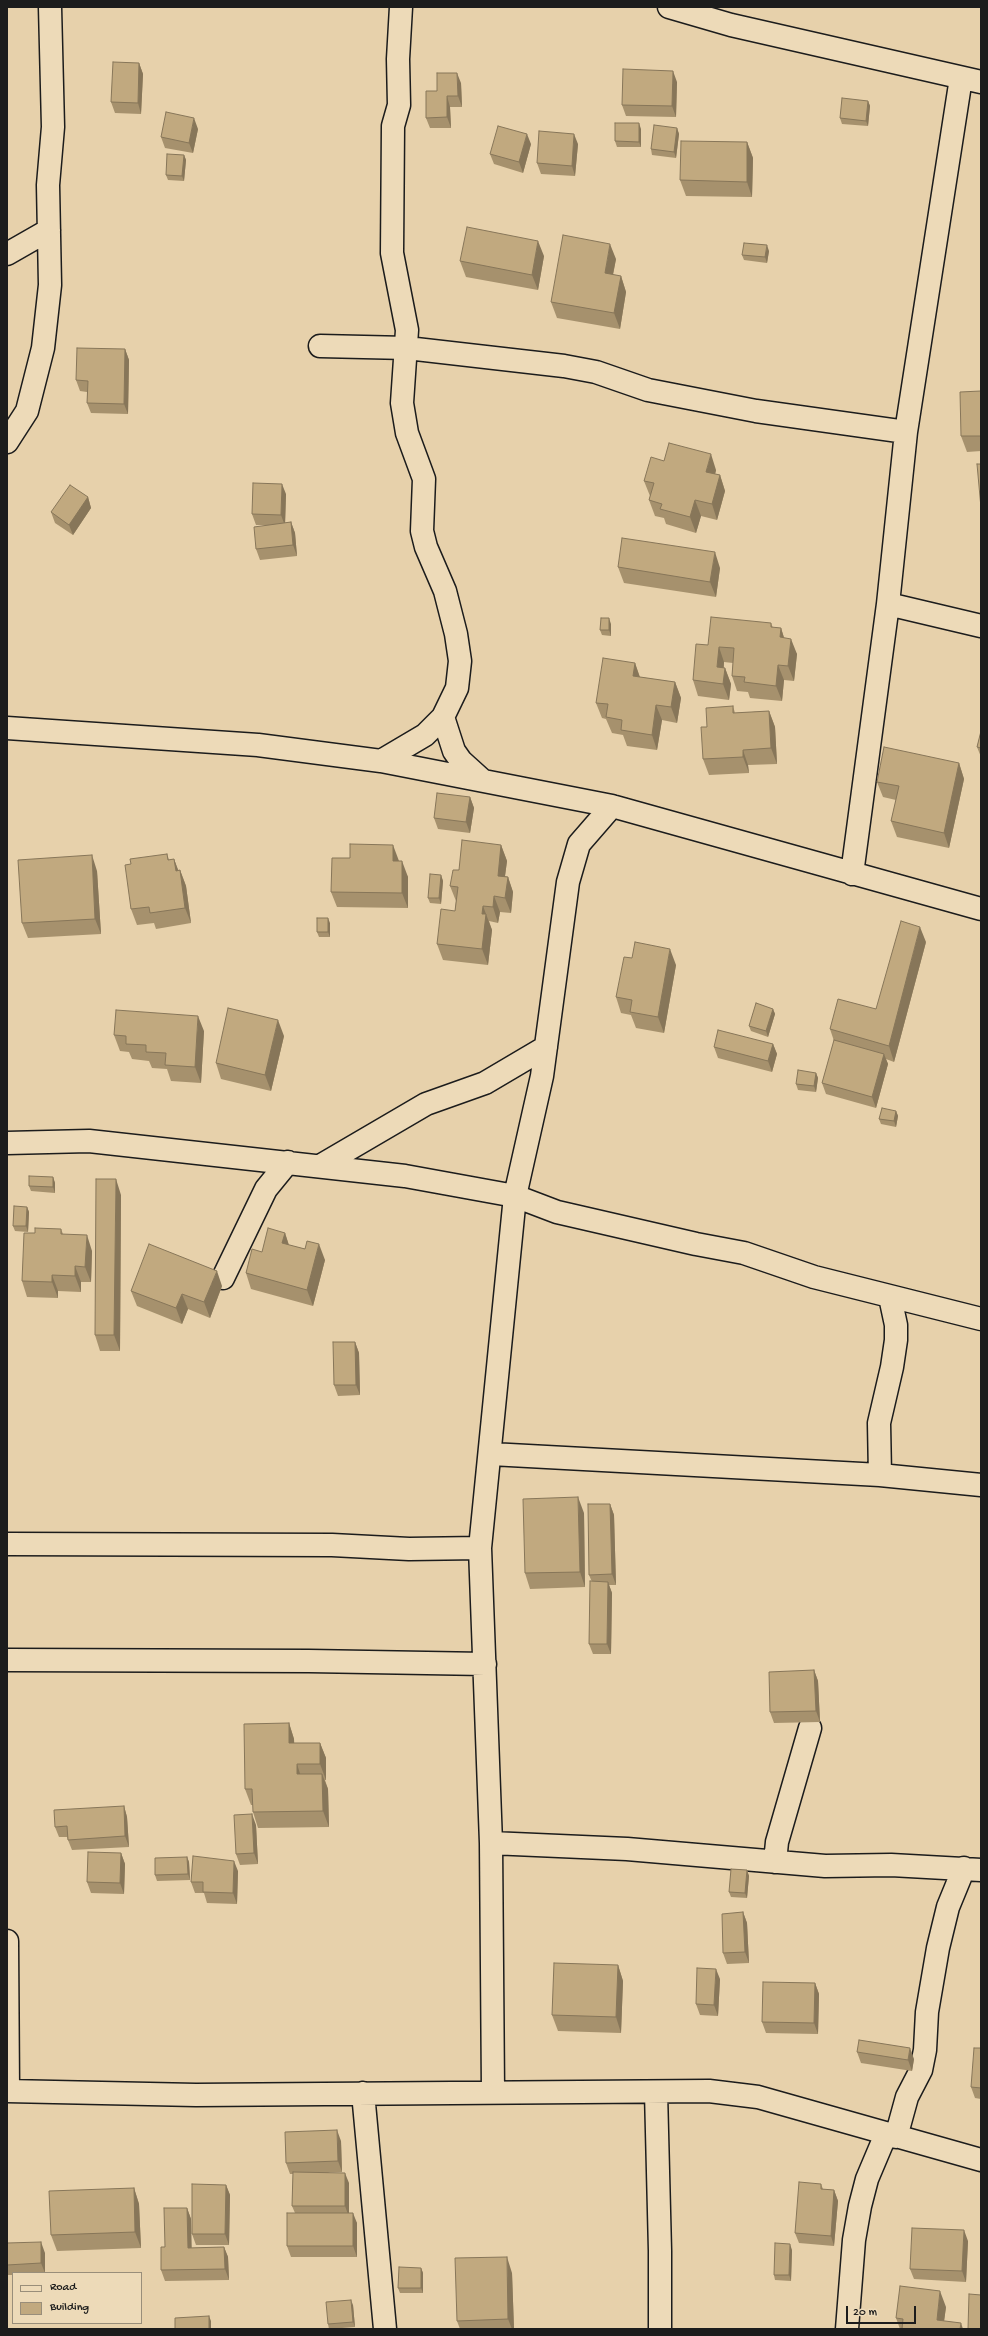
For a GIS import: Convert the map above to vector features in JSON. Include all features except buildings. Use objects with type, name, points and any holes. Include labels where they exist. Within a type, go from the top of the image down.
[{"type":"street","points":[[7,442],[27,411],[43,348],[50,285],[48,185],[54,127],[50,7]]},
{"type":"street","points":[[381,761],[425,735],[443,717],[457,688],[460,660],[456,634],[445,591],[426,548],[422,531],[424,479],[407,433],[402,403],[407,348],[403,302],[392,254],[393,126],[399,105],[398,59],[401,7]]},
{"type":"street","points":[[669,7],[731,25],[971,80],[906,432],[888,604],[852,874]]},
{"type":"street","points":[[7,254],[49,230]]},
{"type":"street","points":[[320,346],[407,348],[564,366],[596,372],[648,390],[741,408],[906,432]]},
{"type":"street","points":[[888,604],[981,626]]},
{"type":"street","points":[[443,717],[454,751],[461,761],[483,781]]},
{"type":"street","points":[[7,728],[258,745],[381,761],[612,806],[981,909]]},
{"type":"street","points":[[493,2092],[491,1842],[480,1548],[491,1454],[515,1196],[542,1076],[567,889],[579,844],[612,806]]},
{"type":"street","points":[[320,1166],[426,1104],[484,1083],[546,1047]]},
{"type":"street","points":[[7,1143],[89,1141],[405,1176],[515,1196],[564,1214],[744,1253],[814,1277],[981,1319]]},
{"type":"street","points":[[222,1278],[266,1189],[288,1162]]},
{"type":"street","points":[[880,1475],[878,1423],[892,1367],[896,1340],[896,1325],[890,1297]]},
{"type":"street","points":[[491,1454],[880,1475],[981,1484]]},
{"type":"street","points":[[7,1544],[332,1545],[410,1549],[480,1548]]},
{"type":"street","points":[[7,1660],[308,1661],[485,1664]]},
{"type":"street","points":[[775,1862],[777,1842],[810,1728]]},
{"type":"street","points":[[491,1842],[627,1850],[825,1866],[891,1865],[973,1869]]},
{"type":"street","points":[[847,2329],[854,2240],[860,2206],[867,2179],[891,2135],[907,2097],[921,2070],[925,2050],[927,2012],[938,1948],[948,1907],[973,1869]]},
{"type":"street","points":[[7,1941],[7,2091],[196,2095],[709,2091],[758,2096],[833,2116],[891,2135],[981,2160]]},
{"type":"street","points":[[656,2092],[660,2251],[660,2329]]},
{"type":"street","points":[[363,2093],[385,2329]]}]
